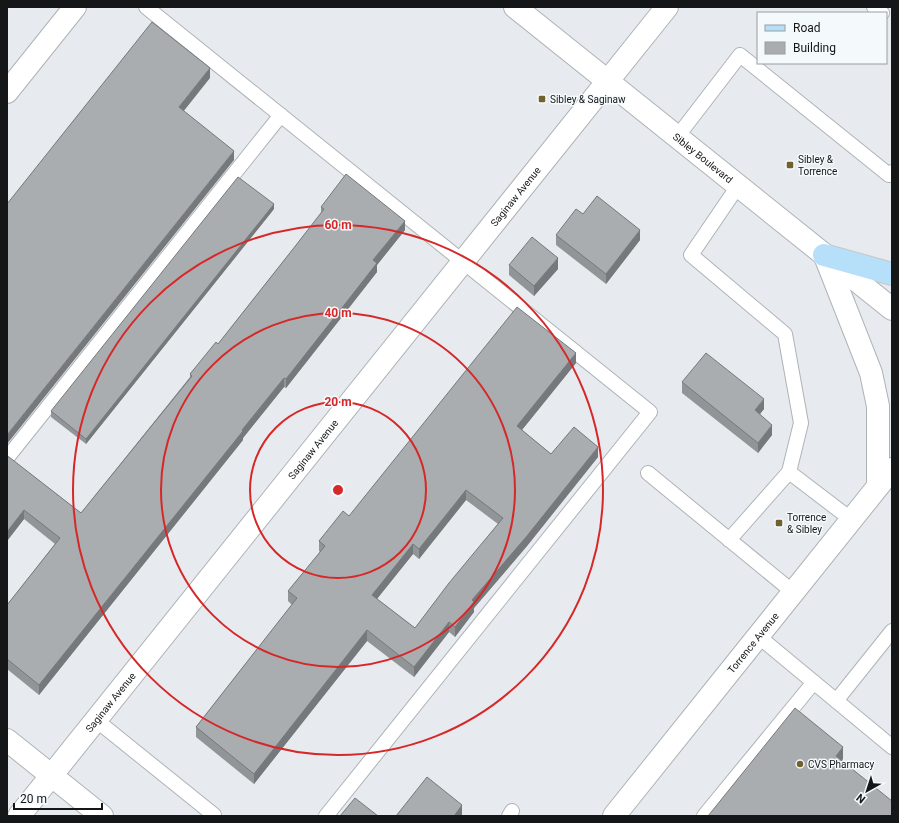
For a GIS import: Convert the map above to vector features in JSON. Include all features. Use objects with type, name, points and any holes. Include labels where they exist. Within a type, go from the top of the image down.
[{"type":"main road","points":[[824,255],[892,274]]},
{"type":"street","points":[[7,92],[75,7]]},
{"type":"street","name":"Sibley Boulevard","points":[[515,7],[892,309]]},
{"type":"street","name":"Saginaw Avenue","points":[[19,816],[667,7]]},
{"type":"street","points":[[824,255],[871,373],[878,406],[878,486]]},
{"type":"street","name":"Torrence Avenue","points":[[614,816],[892,469]]},
{"type":"street","points":[[7,740],[102,816]]},
{"type":"lane","points":[[146,7],[650,412],[326,816]]},
{"type":"lane","points":[[676,137],[740,55],[889,175],[892,172]]},
{"type":"lane","points":[[7,458],[281,115]]},
{"type":"lane","points":[[729,540],[789,472],[801,423],[785,334],[691,255],[738,186]]},
{"type":"lane","points":[[789,472],[852,520]]},
{"type":"lane","points":[[648,473],[793,592]]},
{"type":"lane","points":[[836,701],[892,631]]},
{"type":"lane","points":[[758,636],[892,747]]},
{"type":"lane","points":[[704,816],[814,682]]},
{"type":"lane","points":[[96,720],[214,815]]},
{"type":"building","points":[[152,22],[210,68],[179,107],[234,151],[7,435],[7,204]]},
{"type":"building","points":[[346,174],[405,221],[373,260],[377,263],[286,379],[284,378],[242,430],[243,431],[39,685],[7,659],[7,605],[60,538],[24,510],[7,532],[7,456],[81,513],[192,376],[190,374],[216,342],[218,344],[293,249],[324,209],[321,207]]},
{"type":"building","points":[[238,177],[274,204],[86,439],[51,411]]},
{"type":"building","points":[[597,196],[640,230],[606,274],[556,235],[576,209],[583,214]]},
{"type":"building","points":[[532,237],[558,258],[534,286],[509,265]]},
{"type":"building","points":[[517,307],[576,353],[517,426],[551,454],[574,427],[598,447],[527,536],[472,600],[474,602],[455,627],[449,622],[414,667],[367,630],[254,774],[196,727],[297,598],[288,591],[325,546],[319,541],[343,511],[349,516]],"holes":[[[466,490],[503,518],[449,583],[415,628],[372,595],[413,544],[419,549]]]},
{"type":"building","points":[[706,353],[764,399],[755,410],[772,425],[758,443],[682,382]]},
{"type":"building","name":"CVS Pharmacy","points":[[795,708],[843,747],[836,756],[892,801],[892,816],[708,816]]},
{"type":"building","points":[[427,777],[462,805],[454,816],[396,816]]},
{"type":"building","points":[[355,798],[378,816],[340,816]]},
{"type":"place","name":"Sibley & Saginaw","points":[[542,99]]},
{"type":"place","name":"Sibley & Torrence","points":[[790,165]]},
{"type":"place","name":"Torrence & Sibley","points":[[779,523]]},
{"type":"place","name":"CVS Pharmacy","points":[[800,764]]}]
